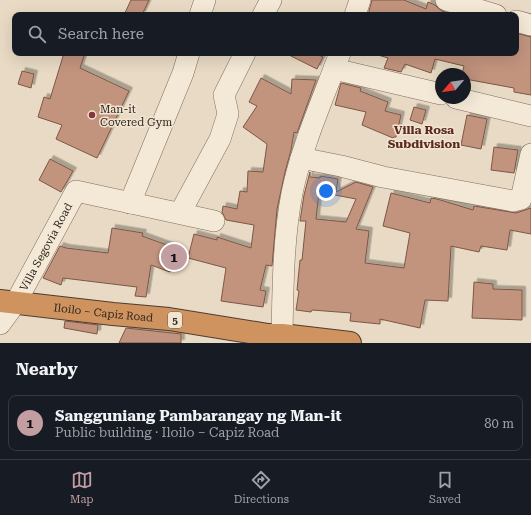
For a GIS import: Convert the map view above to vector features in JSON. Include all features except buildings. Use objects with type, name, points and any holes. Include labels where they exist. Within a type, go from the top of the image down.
[{"type":"highway","name":"Iloilo – Capiz Road","points":[[8,302],[169,319],[272,338],[350,343]]},
{"type":"street","points":[[201,12],[205,0]]},
{"type":"street","points":[[265,12],[271,0]]},
{"type":"street","points":[[356,12],[360,0]]},
{"type":"street","points":[[446,0],[486,12]]},
{"type":"street","points":[[519,22],[531,25]]},
{"type":"street","points":[[188,56],[183,73],[130,203],[214,221]]},
{"type":"street","points":[[180,213],[220,139],[228,114],[224,95],[244,56]]},
{"type":"street","points":[[272,338],[283,268],[286,232],[292,194],[301,158],[338,61],[435,92]]},
{"type":"street","points":[[471,102],[531,116]]},
{"type":"street","points":[[301,158],[383,177],[513,201],[521,199],[531,154]]},
{"type":"street","name":"Villa Segovia Road","points":[[0,324],[8,302],[76,191],[130,203]]},
{"type":"place","name":"Man-it Covered Gym","points":[[92,115]]},
{"type":"place","name":"Sangguniang Pambarangay ng Man-it","points":[[174,257]]},
{"type":"district","name":"Villa Rosa Subdivision","points":[[424,137]]}]
